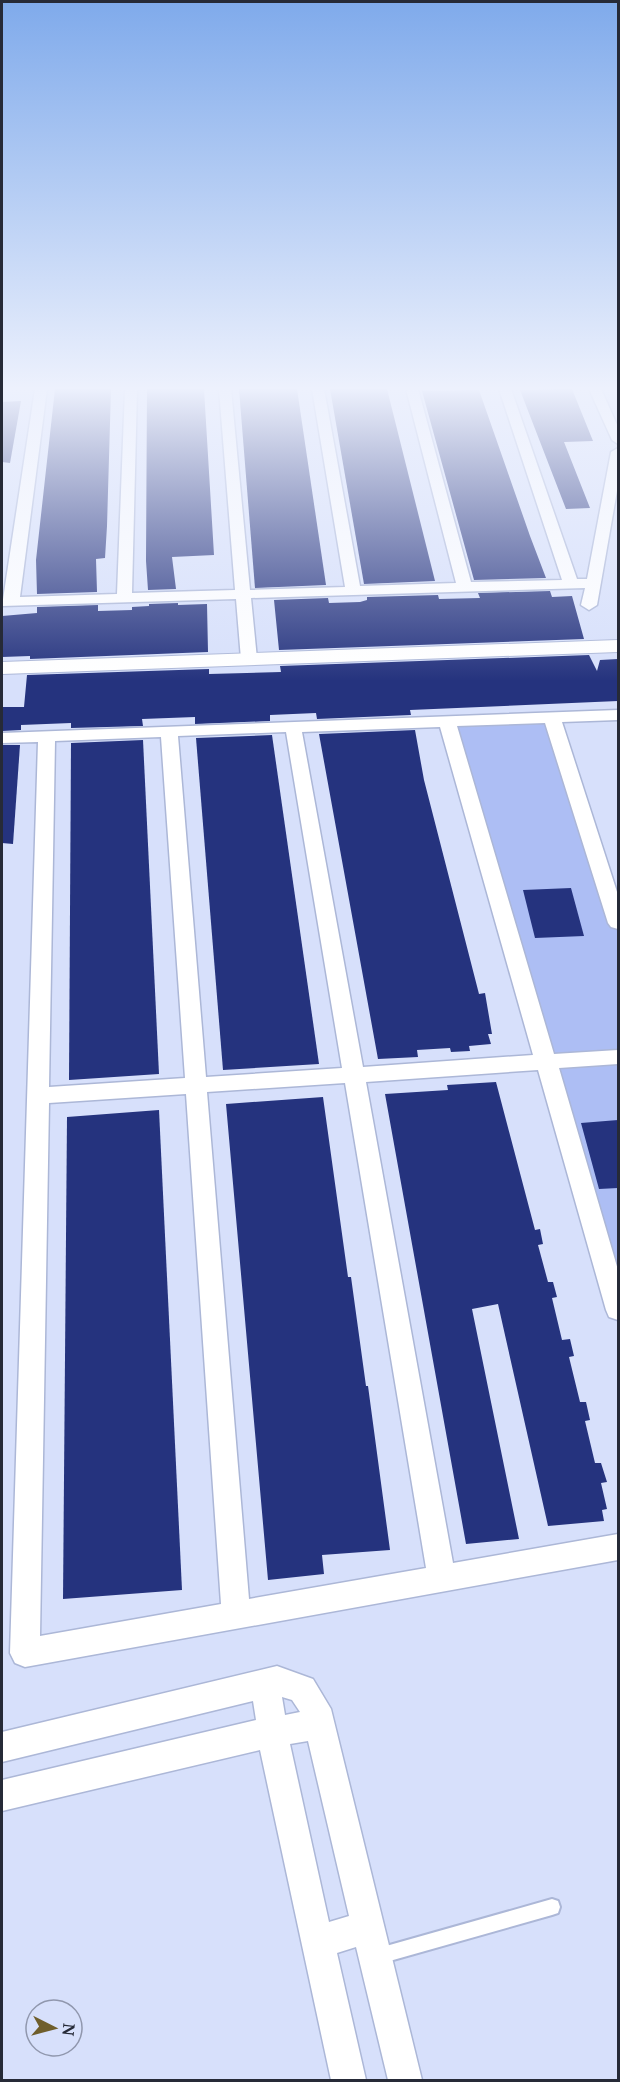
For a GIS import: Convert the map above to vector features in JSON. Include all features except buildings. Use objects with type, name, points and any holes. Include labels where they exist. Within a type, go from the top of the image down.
[{"type":"street","points":[[25,486],[7,602],[593,583]]},
{"type":"street","points":[[124,598],[128,486]]},
{"type":"street","points":[[234,486],[249,659]]},
{"type":"street","points":[[335,486],[353,591]]},
{"type":"street","points":[[438,486],[465,587]]},
{"type":"street","points":[[538,486],[571,584]]},
{"type":"street","points":[[589,605],[611,486]]},
{"type":"street","points":[[2,668],[618,646]]},
{"type":"street","points":[[2,738],[618,715]]},
{"type":"street","points":[[552,718],[618,923]]},
{"type":"street","points":[[447,722],[618,1310]]},
{"type":"street","points":[[293,727],[442,1578]]},
{"type":"street","points":[[169,732],[236,1616]]},
{"type":"street","points":[[47,736],[25,1653],[618,1547]]},
{"type":"street","points":[[38,1096],[618,1057]]},
{"type":"street","points":[[2,1746],[277,1681],[302,1689],[316,1708],[405,2080]]},
{"type":"street","points":[[265,1684],[278,1759],[348,2080]]},
{"type":"street","points":[[2,1796],[274,1732],[319,1724]]},
{"type":"street","points":[[318,1942],[372,1942]]},
{"type":"lane","points":[[372,1942],[552,1906]]},
{"type":"shaded area","points":[[552,718],[618,923],[618,1310],[447,721]]}]
